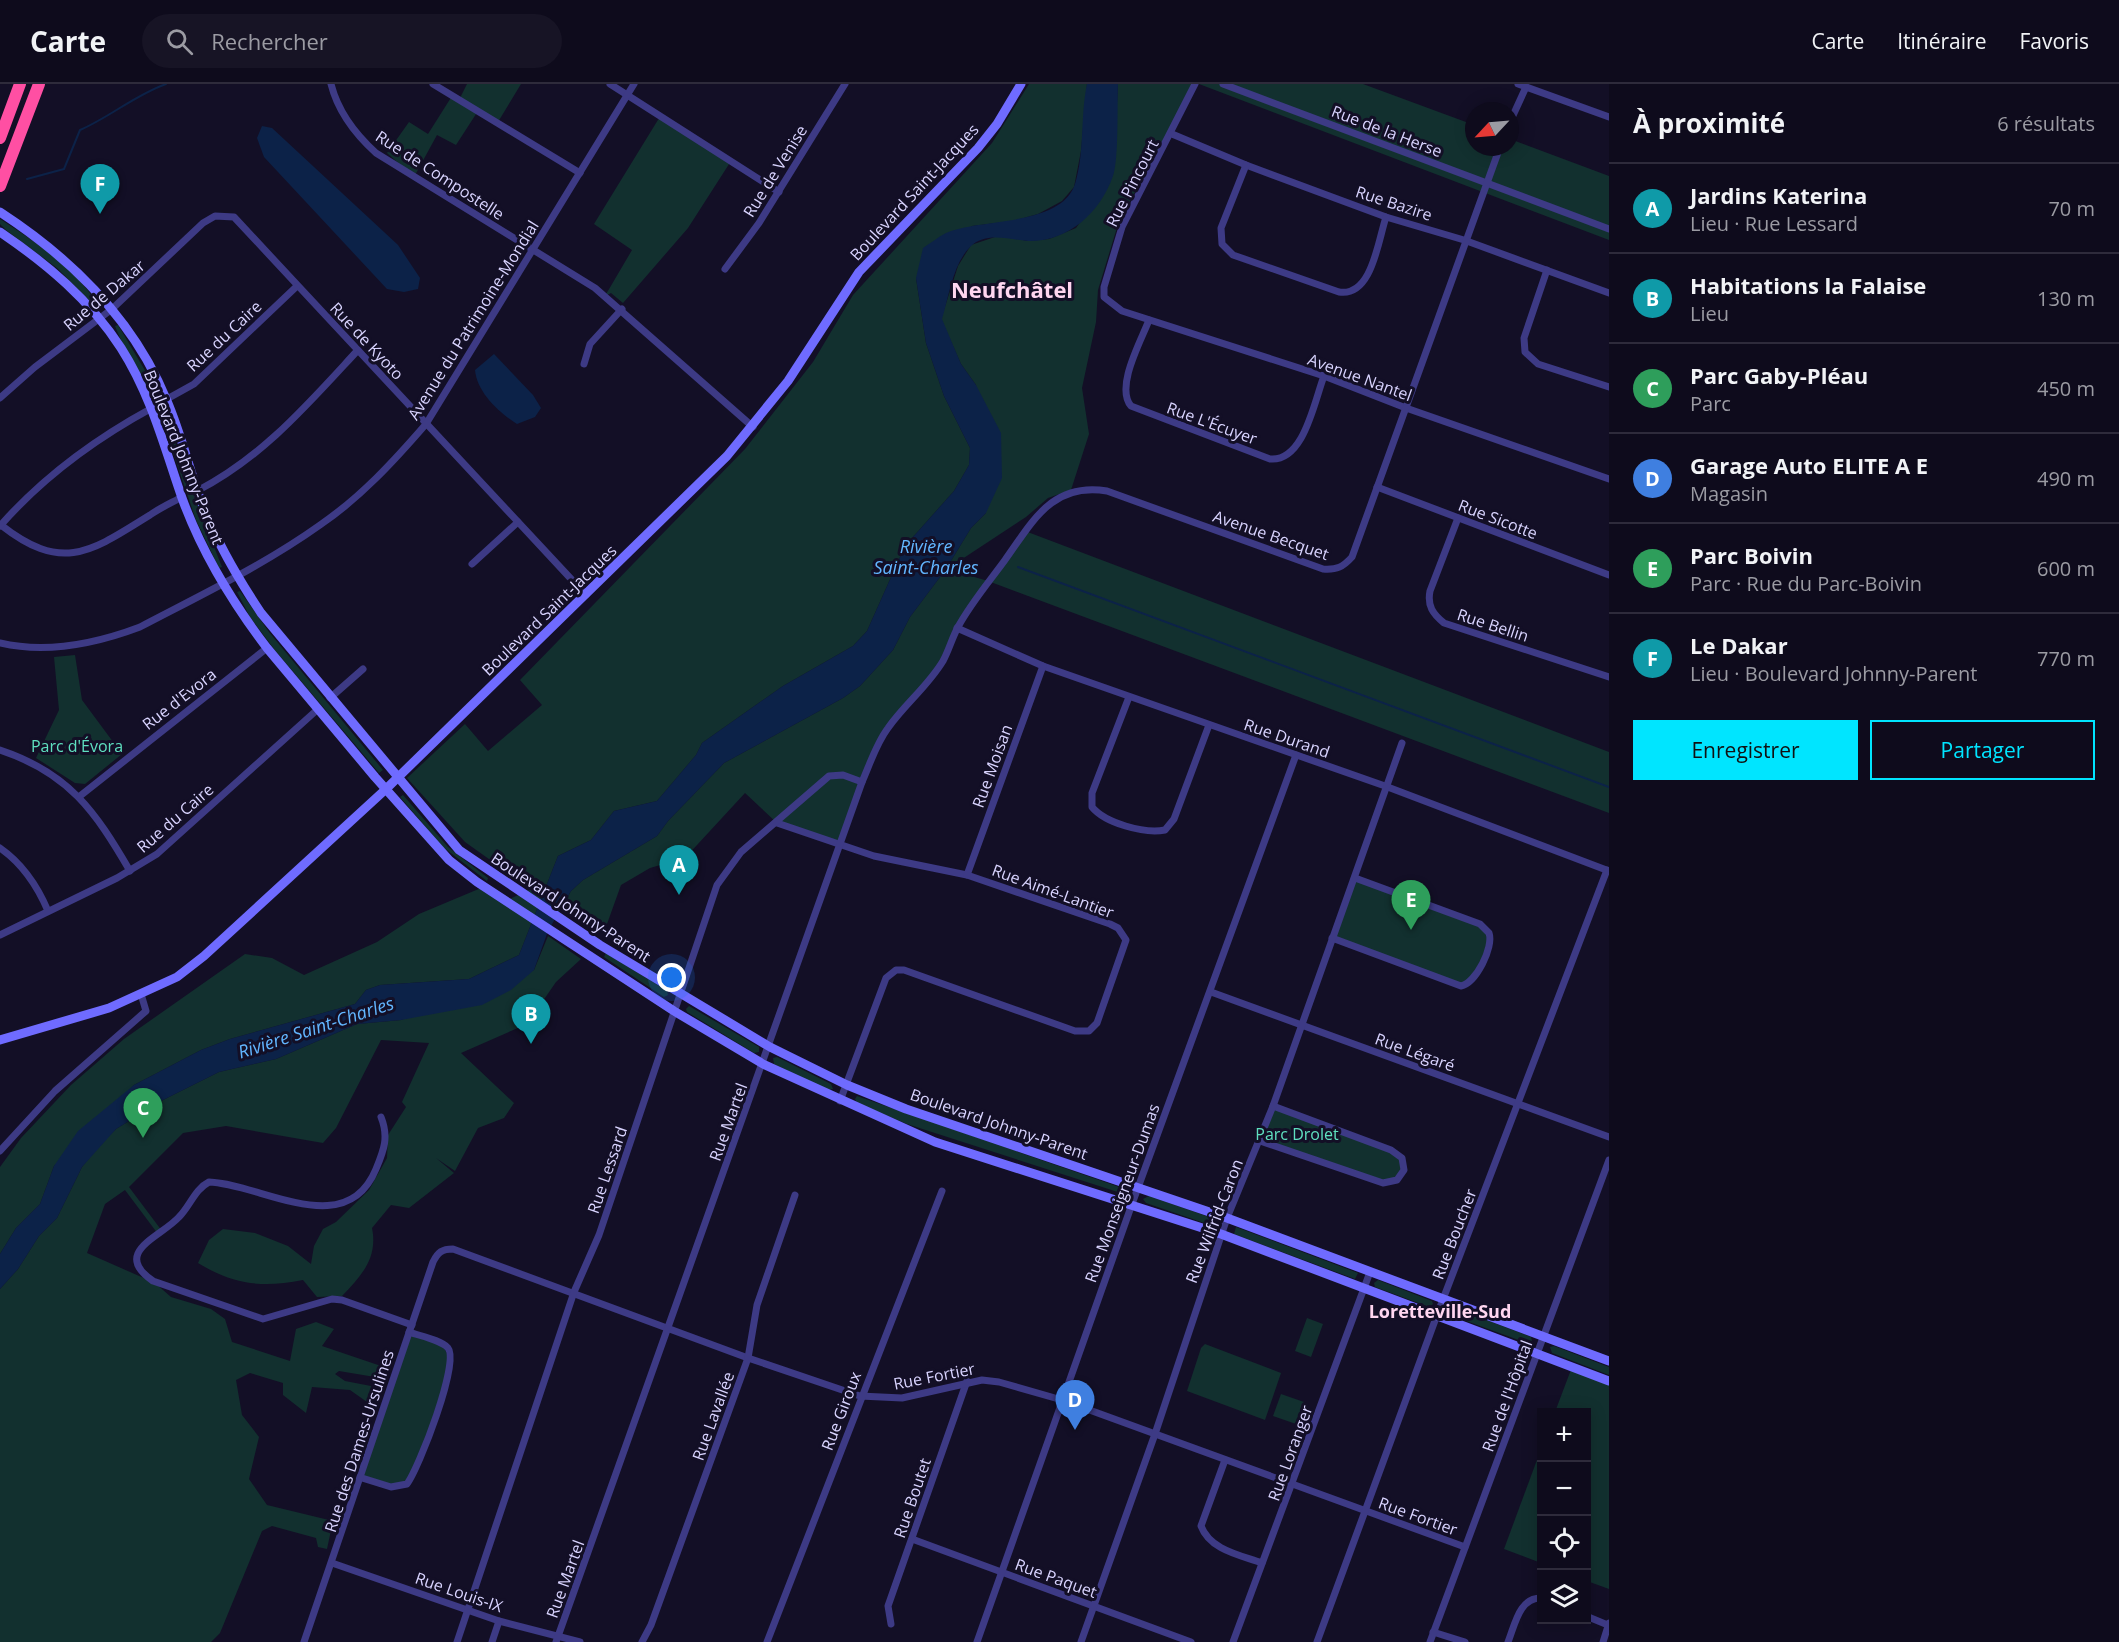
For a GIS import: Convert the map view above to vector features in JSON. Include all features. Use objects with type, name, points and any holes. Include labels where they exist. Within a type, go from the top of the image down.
[{"type":"highway","points":[[0,138],[20,84]]},
{"type":"highway","points":[[0,186],[39,84]]},
{"type":"street","name":"Rue de Compostelle","points":[[331,84],[336,101],[352,129],[376,153],[596,288],[753,427]]},
{"type":"street","points":[[433,84],[580,172]]},
{"type":"street","points":[[610,84],[779,192]]},
{"type":"street","name":"Avenue du Patrimoine-Mondial","points":[[0,643],[40,648],[70,646],[140,627],[236,576],[321,525],[392,463],[426,424],[634,84]]},
{"type":"street","name":"Rue de Venise","points":[[725,269],[779,192],[845,84]]},
{"type":"street","name":"Boulevard Saint-Jacques","points":[[0,1040],[88,1015],[177,977],[204,956],[386,789],[719,464],[753,427],[788,381],[858,272],[978,148],[997,124],[1021,84]]},
{"type":"street","name":"Rue Pincourt","points":[[1104,297],[1106,276],[1122,227],[1172,134],[1195,84]]},
{"type":"street","name":"Rue de la Herse","points":[[1223,84],[1609,229]]},
{"type":"street","points":[[1518,84],[1609,117]]},
{"type":"street","points":[[1519,102],[1526,87]]},
{"type":"street","name":"Rue Bazire","points":[[1172,134],[1246,165],[1386,217],[1464,240],[1609,293]]},
{"type":"street","name":"Avenue Becquet","points":[[957,628],[988,581],[1038,514],[1073,491],[1090,489],[1107,491],[1332,570],[1339,569],[1352,557],[1464,240],[1496,156]]},
{"type":"street","points":[[1246,165],[1221,228],[1222,244],[1233,255],[1339,292],[1352,292],[1365,278],[1386,217]]},
{"type":"street","name":"Boulevard Johnny-Parent","points":[[0,212],[30,232],[73,267],[112,309],[152,369],[167,399],[197,491],[236,576],[278,637],[452,843],[486,871],[600,945],[770,1047],[847,1085],[906,1109],[1227,1218],[1609,1360]]},
{"type":"street","name":"Rue de Dakar","points":[[0,398],[35,366],[112,309],[203,223],[215,216],[225,215]]},
{"type":"street","name":"Rue de Kyoto","points":[[225,215],[234,217],[296,287],[358,350],[586,595]]},
{"type":"street","name":"Boulevard Johnny-Parent","points":[[0,232],[57,274],[100,319],[134,369],[152,408],[182,497],[205,552],[267,648],[435,847],[477,882],[674,1011],[763,1064],[840,1101],[935,1142],[1221,1234],[1609,1381]]},
{"type":"street","points":[[1547,270],[1524,338],[1524,352],[1539,364],[1609,387]]},
{"type":"street","name":"Rue du Caire","points":[[167,399],[194,384],[296,287]]},
{"type":"street","name":"Avenue Nantel","points":[[1104,297],[1122,311],[1323,376],[1406,408],[1609,479]]},
{"type":"street","points":[[584,364],[590,344],[621,309]]},
{"type":"street","name":"Rue L'Écuyer","points":[[1149,320],[1124,386],[1126,400],[1131,406],[1270,459],[1287,458],[1298,446],[1323,376]]},
{"type":"street","points":[[197,491],[240,466],[282,432],[358,350]]},
{"type":"street","points":[[152,408],[102,437],[55,472],[1,525],[36,547],[55,552],[79,552],[105,543],[182,497]]},
{"type":"street","name":"Rue Sicotte","points":[[1377,488],[1609,575]]},
{"type":"street","name":"Rue Bellin","points":[[1458,518],[1430,591],[1428,600],[1435,616],[1444,623],[1609,677]]},
{"type":"street","points":[[472,564],[518,522]]},
{"type":"street","name":"Rue Durand","points":[[957,628],[1043,666],[1385,786],[1608,871]]},
{"type":"street","name":"Rue Martel","points":[[557,1639],[770,1047],[862,782],[888,727],[928,683],[944,660],[957,628]]},
{"type":"street","name":"Rue d'Evora","points":[[80,796],[267,648]]},
{"type":"street","name":"Rue Moisan","points":[[967,875],[1043,666]]},
{"type":"street","points":[[330,698],[363,669]]},
{"type":"street","points":[[1129,697],[1092,793],[1092,807],[1105,818],[1150,831],[1165,830],[1174,819],[1209,725]]},
{"type":"street","name":"Rue du Caire","points":[[0,935],[130,871],[157,854],[318,709]]},
{"type":"street","name":"Rue Wilfrid-Caron","points":[[1081,1642],[1155,1434],[1221,1234],[1273,1106],[1402,743]]},
{"type":"street","points":[[0,750],[46,770],[80,796],[130,871]]},
{"type":"street","name":"Rue Monseigneur-Dumas","points":[[977,1642],[1138,1187],[1296,755]]},
{"type":"street","name":"Rue Lessard","points":[[457,1642],[574,1292],[599,1235],[717,885],[741,852],[830,777],[843,775],[862,782]]},
{"type":"street","name":"Rue Aimé-Lantier","points":[[777,823],[874,856],[967,875],[1110,924],[1122,933],[1125,946],[1097,1023],[1089,1031],[1075,1031],[900,969],[886,978],[840,1101]]},
{"type":"street","points":[[0,848],[16,859],[31,879],[48,911]]},
{"type":"street","name":"Rue Boucher","points":[[1317,1642],[1443,1299],[1608,871]]},
{"type":"street","points":[[1332,938],[1461,986],[1475,977],[1490,944],[1489,933],[1480,924],[1355,878]]},
{"type":"street","name":"Rue Légaré","points":[[1211,992],[1609,1137]]},
{"type":"street","points":[[0,1151],[55,1091],[142,1016],[146,1011],[146,1004],[141,994]]},
{"type":"street","points":[[1260,1141],[1383,1183],[1397,1180],[1404,1170],[1402,1158],[1391,1150],[1273,1106]]},
{"type":"street","points":[[362,1478],[391,1487],[407,1484],[417,1467],[450,1375],[451,1354],[446,1346],[410,1328],[342,1300],[332,1299],[263,1319],[153,1281],[141,1269],[137,1260],[138,1251],[144,1244],[177,1220],[198,1190],[209,1182],[314,1207],[338,1203],[360,1193],[371,1183],[383,1154],[387,1133],[381,1117]]},
{"type":"street","name":"Rue de l'Hôpital","points":[[1430,1642],[1609,1160]]},
{"type":"street","name":"Rue Giroux","points":[[767,1642],[942,1191]]},
{"type":"street","name":"Rue Lavallée","points":[[642,1642],[651,1625],[748,1358],[757,1305],[795,1195]]},
{"type":"street","name":"Rue Fortier","points":[[441,1250],[453,1248],[748,1358],[861,1396],[883,1399],[920,1395],[968,1382],[999,1382],[1062,1400],[1465,1547]]},
{"type":"street","name":"Rue des Dames-Ursulines","points":[[304,1642],[362,1478],[433,1262],[441,1250]]},
{"type":"street","name":"Rue Loranger","points":[[1233,1642],[1370,1272]]},
{"type":"street","name":"Rue Boutet","points":[[891,1624],[888,1606],[968,1382]]},
{"type":"street","points":[[1225,1460],[1201,1526],[1210,1542],[1218,1547],[1263,1563]]},
{"type":"street","name":"Rue Paquet","points":[[912,1539],[1191,1642]]},
{"type":"street","name":"Rue Louis-IX","points":[[332,1563],[499,1621],[557,1639],[580,1642]]},
{"type":"street","points":[[1508,1642],[1525,1603],[1537,1598]]},
{"type":"street","points":[[1591,1618],[1608,1624],[1603,1642]]},
{"type":"street","points":[[492,1642],[499,1621]]},
{"type":"street","points":[[1433,1632],[1465,1642]]},
{"type":"green space","points":[[467,84],[521,84],[498,122],[478,111],[456,145],[437,135],[414,177],[387,153],[409,122],[428,134],[452,96],[459,100]]},
{"type":"green space","points":[[1029,84],[1087,84],[1081,151],[1074,187],[1062,201],[1038,214],[1013,221],[972,226],[916,278],[926,343],[944,396],[970,448],[969,465],[954,491],[905,546],[867,631],[853,646],[783,686],[702,743],[696,755],[657,801],[614,811],[591,840],[558,856],[519,955],[469,979],[380,985],[366,990],[355,1004],[230,1039],[201,1050],[134,1085],[54,1166],[40,1204],[16,1228],[0,1254],[0,1167],[21,1138],[71,1085],[124,1039],[245,954],[272,958],[304,975],[377,942],[419,914],[481,888],[503,902],[531,889],[465,842],[407,778],[465,724],[488,751],[542,705],[520,680],[745,449],[813,362],[853,295],[992,143]]},
{"type":"green space","points":[[1118,84],[1195,84],[1119,221],[1098,290],[1096,322],[1082,388],[1089,434],[1071,490],[1048,498],[1026,517],[947,569],[988,581],[974,601],[944,660],[879,742],[840,846],[777,823],[745,793],[685,858],[650,868],[621,885],[607,924],[600,932],[562,907],[571,891],[583,880],[657,836],[668,821],[724,763],[843,698],[860,686],[893,650],[910,617],[946,569],[971,528],[986,513],[976,385],[961,364],[941,319],[958,266],[971,245],[1001,235],[1027,241],[1049,239],[1076,228],[1113,175]]},
{"type":"green space","points":[[1199,84],[1363,84],[1465,122],[1465,156],[1519,156],[1519,142],[1609,176],[1609,240]]},
{"type":"green space","points":[[661,115],[731,161],[688,228],[623,303],[611,293],[605,296],[632,250],[594,224]]},
{"type":"green space","points":[[0,219],[40,246],[65,267],[97,303],[94,305],[57,268],[6,230],[0,224]]},
{"type":"green space","points":[[118,325],[159,394],[192,491],[222,567],[219,568],[196,520],[158,409],[120,338],[115,326]]},
{"type":"green space","points":[[1025,531],[1609,752],[1609,813],[988,581]]},
{"type":"green space","points":[[240,591],[269,632],[383,770],[379,773],[274,649],[250,617],[237,592]]},
{"type":"green space","name":"Parc d'Évora","points":[[75,655],[82,700],[122,754],[85,784],[75,783],[36,758],[59,710],[54,657]]},
{"type":"green space","points":[[403,795],[448,847],[488,878],[487,881],[443,847],[400,797]]},
{"type":"green space","points":[[1355,878],[1486,927],[1490,944],[1467,985],[1332,938]]},
{"type":"green space","points":[[548,936],[581,959],[556,982],[527,1024],[461,1053],[514,1103],[504,1118],[478,1128],[455,1171],[436,1158],[454,1173],[409,1208],[391,1205],[372,1228],[373,1248],[367,1265],[342,1296],[317,1297],[303,1280],[274,1284],[249,1283],[224,1276],[198,1263],[209,1240],[223,1229],[255,1233],[288,1246],[311,1264],[314,1246],[323,1229],[336,1222],[369,1190],[387,1158],[388,1135],[406,1107],[402,1102],[429,1043],[381,1040],[336,1128],[323,1143],[226,1126],[183,1133],[129,1187],[162,1231],[158,1234],[125,1190],[105,1204],[87,1253],[155,1283],[171,1297],[211,1309],[225,1319],[232,1342],[290,1361],[296,1329],[316,1322],[334,1329],[322,1346],[381,1366],[380,1374],[375,1377],[339,1371],[335,1374],[345,1381],[371,1386],[376,1396],[367,1402],[350,1390],[312,1387],[306,1413],[283,1395],[283,1383],[250,1373],[236,1380],[242,1415],[259,1437],[249,1479],[267,1505],[333,1521],[327,1549],[318,1547],[316,1538],[272,1526],[262,1531],[220,1633],[211,1642],[0,1642],[0,1289],[18,1269],[39,1236],[57,1218],[82,1167],[116,1129],[163,1100],[219,1072],[276,1059],[357,1024],[401,1020],[534,970]]},
{"type":"green space","points":[[606,953],[667,991],[668,995],[664,997],[604,957]]},
{"type":"green space","points":[[689,1006],[759,1047],[759,1052],[754,1053],[687,1012],[686,1009]]},
{"type":"green space","points":[[777,1057],[831,1084],[833,1089],[827,1090],[774,1064],[773,1058]]},
{"type":"green space","points":[[857,1096],[1125,1189],[1127,1195],[907,1124],[857,1103],[855,1099]]},
{"type":"green space","name":"Parc Drolet","points":[[1273,1106],[1397,1154],[1404,1170],[1390,1183],[1260,1141]]},
{"type":"green space","points":[[1149,1196],[1215,1219],[1217,1223],[1213,1226],[1146,1203],[1143,1199]]},
{"type":"green space","points":[[1236,1227],[1358,1273],[1355,1279],[1234,1234]]},
{"type":"green space","points":[[1378,1280],[1432,1301],[1433,1304],[1429,1307],[1375,1287],[1374,1283]]},
{"type":"green space","points":[[1452,1307],[1531,1337],[1532,1341],[1527,1343],[1450,1315],[1448,1311]]},
{"type":"green space","points":[[1307,1318],[1323,1324],[1311,1357],[1295,1351]]},
{"type":"green space","points":[[409,1332],[443,1345],[451,1363],[417,1467],[400,1487],[362,1478]]},
{"type":"green space","points":[[1205,1344],[1281,1373],[1265,1420],[1187,1391],[1201,1348]]},
{"type":"green space","points":[[1554,1346],[1609,1367],[1609,1375],[1552,1353],[1550,1347]]},
{"type":"green space","points":[[1572,1367],[1609,1381],[1609,1589],[1591,1582],[1591,1408],[1557,1408]]},
{"type":"green space","points":[[1281,1394],[1304,1402],[1296,1424],[1273,1416]]},
{"type":"green space","points":[[1537,1460],[1537,1561],[1504,1549]]},
{"type":"water","name":"Rivière Saint-Charles","points":[[1087,84],[1118,84],[1115,168],[1100,202],[1081,223],[1056,236],[1043,240],[991,238],[976,242],[959,262],[949,291],[942,319],[961,364],[976,385],[1001,433],[1002,478],[986,513],[971,528],[946,569],[910,617],[893,650],[860,686],[843,698],[724,763],[668,821],[657,836],[583,880],[571,891],[548,931],[534,970],[511,990],[482,1005],[401,1020],[357,1024],[276,1059],[219,1072],[163,1100],[116,1129],[82,1167],[57,1218],[39,1236],[18,1269],[0,1289],[0,1254],[16,1228],[40,1204],[54,1166],[78,1131],[134,1085],[201,1050],[230,1039],[355,1004],[366,990],[380,985],[469,979],[519,955],[558,856],[591,840],[614,811],[657,801],[696,755],[702,743],[783,686],[853,646],[867,631],[905,546],[954,491],[969,465],[970,448],[944,396],[926,343],[916,278],[923,248],[946,233],[960,228],[1037,214],[1054,208],[1067,198],[1075,184],[1078,172]]},
{"type":"water","points":[[262,126],[272,128],[398,245],[420,278],[418,289],[404,292],[387,289],[264,157],[257,138]]},
{"type":"water","points":[[494,354],[533,395],[541,408],[535,417],[517,424],[503,414],[484,394],[475,370]]},
{"type":"waterway","points":[[27,179],[64,169],[80,130],[166,84]]},
{"type":"waterway","points":[[1018,567],[1609,787]]},
{"type":"place","name":"Le Dakar","points":[[100,214]]},
{"type":"place","name":"Jardins Katerina","points":[[679,895]]},
{"type":"place","name":"Parc Boivin","points":[[1411,930]]},
{"type":"place","name":"Habitations la Falaise","points":[[531,1044]]},
{"type":"place","name":"Parc Gaby-Pléau","points":[[143,1138]]},
{"type":"place","name":"Garage Auto ELITE A E","points":[[1075,1430]]},
{"type":"district","name":"Neufchâtel","points":[[1012,290]]},
{"type":"district","name":"Loretteville-Sud","points":[[1440,1312]]}]
